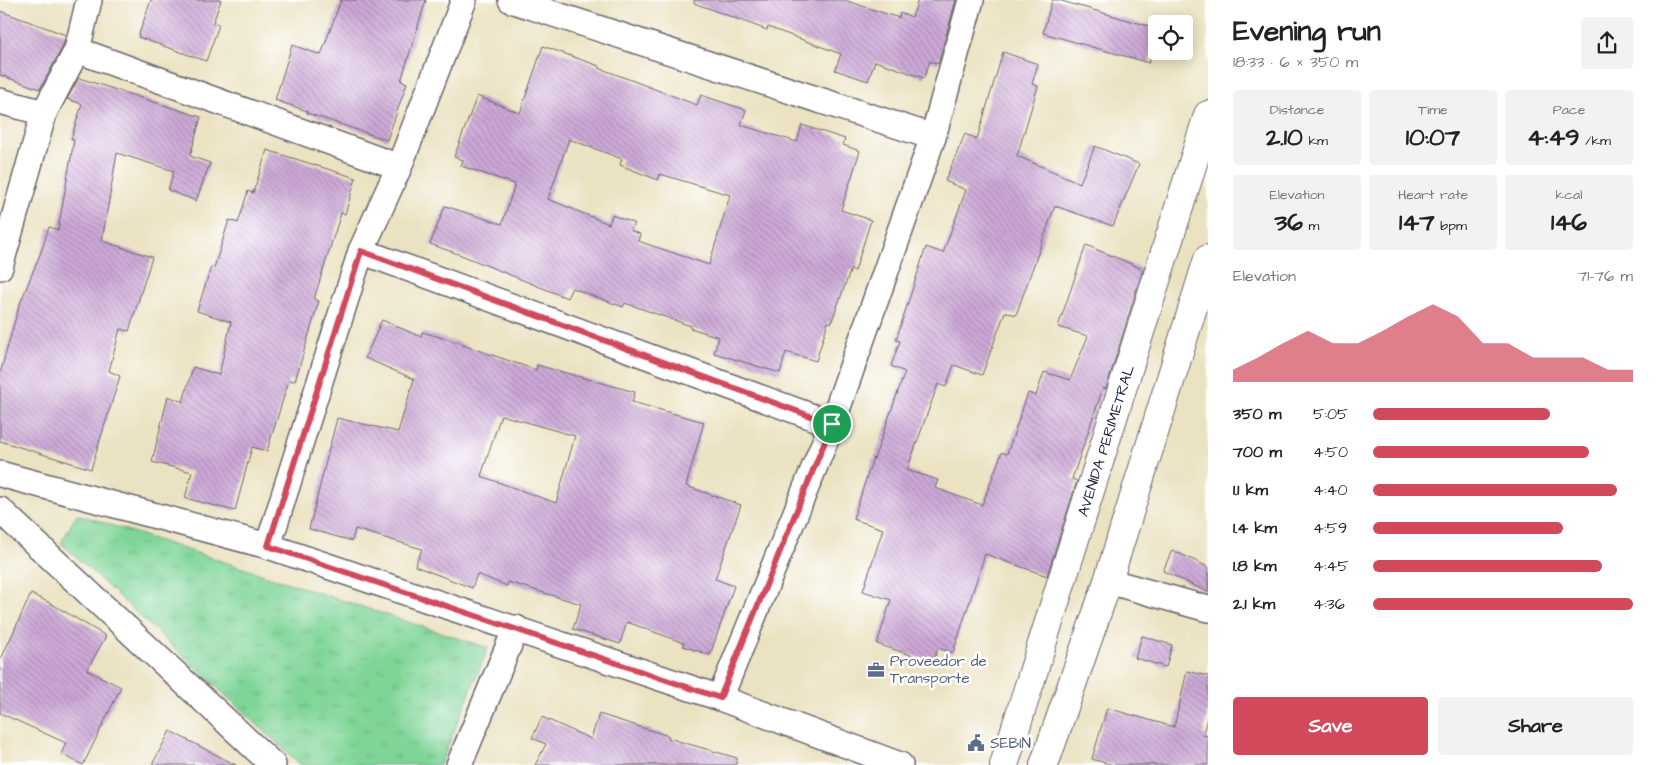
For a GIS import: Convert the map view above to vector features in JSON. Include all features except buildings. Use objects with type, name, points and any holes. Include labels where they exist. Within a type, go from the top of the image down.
[{"type":"street","points":[[0,267],[44,113],[77,50],[89,0]]},
{"type":"street","points":[[268,546],[361,251],[399,167],[464,0]]},
{"type":"street","points":[[511,0],[933,137]]},
{"type":"street","points":[[720,698],[832,424],[933,137],[971,0]]},
{"type":"street","points":[[77,50],[399,167]]},
{"type":"street","points":[[0,100],[44,113]]},
{"type":"street","name":"AVENIDA PERIMETRAL","points":[[1004,765],[1208,115]]},
{"type":"street","points":[[361,251],[832,424]]},
{"type":"street","points":[[1044,765],[1108,581],[1208,259]]},
{"type":"street","points":[[0,474],[268,546],[720,698],[900,765]]},
{"type":"street","points":[[0,510],[273,765]]},
{"type":"street","points":[[1108,581],[1208,609]]},
{"type":"street","points":[[459,765],[516,628]]},
{"type":"green space","points":[[77,514],[488,648],[440,765],[301,765],[61,543]]},
{"type":"place","name":"Proveedor de Transporte","points":[[876,670]]},
{"type":"place","name":"SEBIN","points":[[976,743]]},
{"type":"route","points":[[361,251],[832,424],[720,698],[268,546],[361,251]]}]
